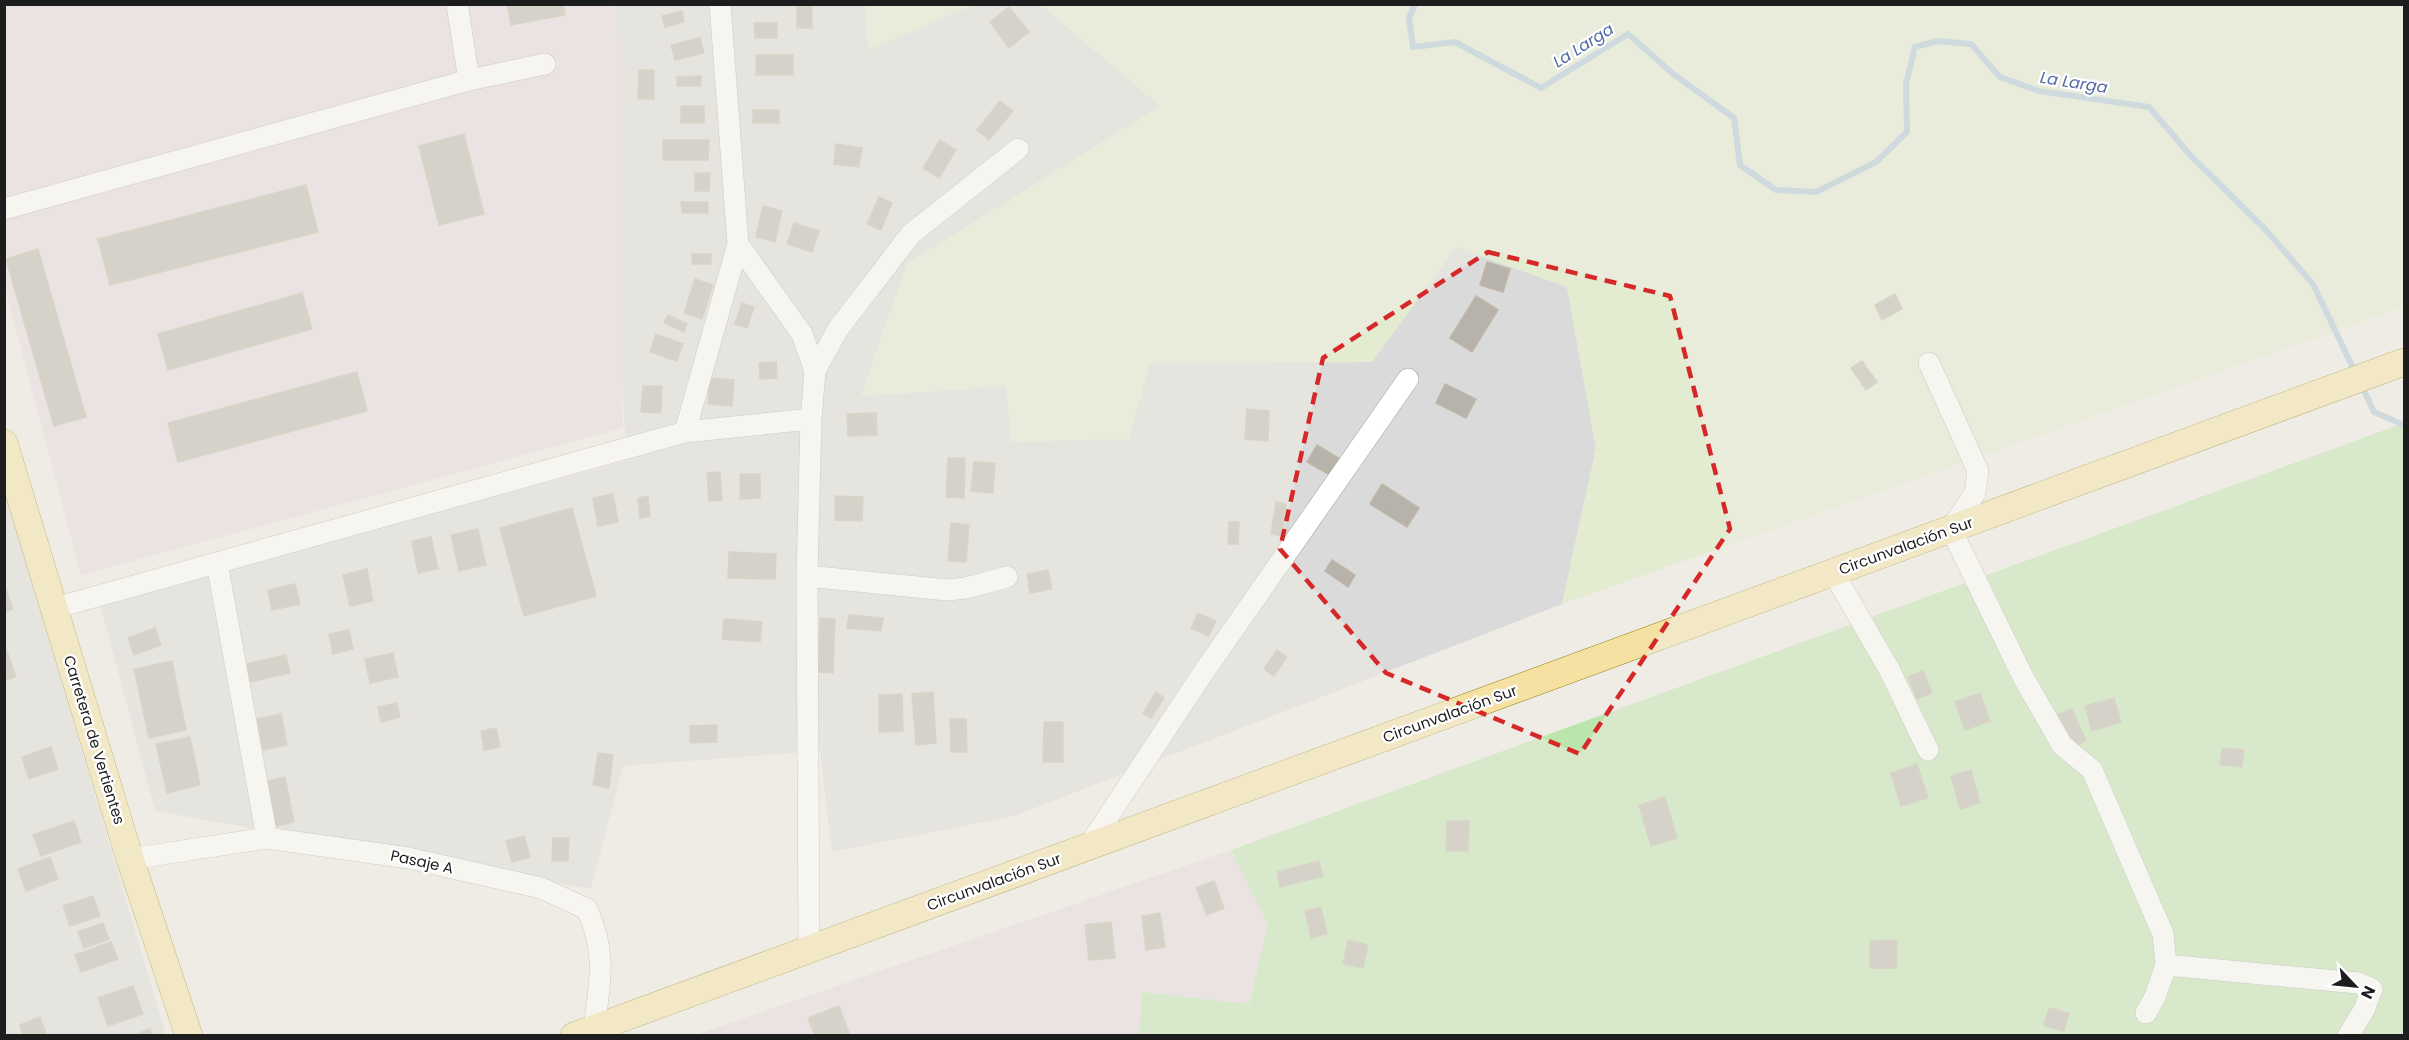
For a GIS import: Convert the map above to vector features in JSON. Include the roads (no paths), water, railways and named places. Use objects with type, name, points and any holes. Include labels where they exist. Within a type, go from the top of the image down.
[{"type":"main road","name":"Circunvalación Sur","points":[[584,1032],[2404,362]]},
{"type":"main road","name":"Carretera de Vertientes","points":[[4,442],[130,859],[189,1035]]},
{"type":"street","points":[[457,4],[469,80]]},
{"type":"street","points":[[685,432],[738,244],[720,4]]},
{"type":"street","points":[[4,209],[469,80],[545,64]]},
{"type":"street","points":[[809,950],[807,576],[811,419],[815,371],[838,329],[911,234],[1018,149]]},
{"type":"street","points":[[738,244],[802,334],[815,371]]},
{"type":"street","points":[[1929,363],[1978,471],[1975,493],[1951,529],[2023,677],[2062,745],[2092,770],[2163,934],[2166,965],[2155,997],[2146,1013]]},
{"type":"street","points":[[1088,847],[1203,673],[1408,379]]},
{"type":"street","points":[[55,608],[685,432],[811,419]]},
{"type":"street","points":[[217,563],[267,838]]},
{"type":"street","points":[[1833,572],[1889,669],[1928,750]]},
{"type":"street","points":[[807,576],[947,590],[966,588],[1007,577]]},
{"type":"street","name":"Pasaje A","points":[[130,859],[267,838],[408,858],[541,888],[587,909],[595,926],[603,962],[584,1032]]},
{"type":"street","points":[[2166,965],[2358,983],[2372,988],[2364,1010],[2348,1035]]},
{"type":"waterway","name":"La Larga","points":[[1415,4],[1409,18],[1413,47],[1455,42],[1541,88],[1628,34],[1672,73],[1734,118],[1740,165],[1776,190],[1816,192],[1876,162],[1907,132],[1906,84],[1915,47],[1937,41],[1971,44],[2000,77],[2039,91],[2149,107],[2192,157],[2264,228],[2313,284],[2356,374]]},
{"type":"waterway","name":"La Larga","points":[[2362,386],[2374,412],[2404,425]]}]
